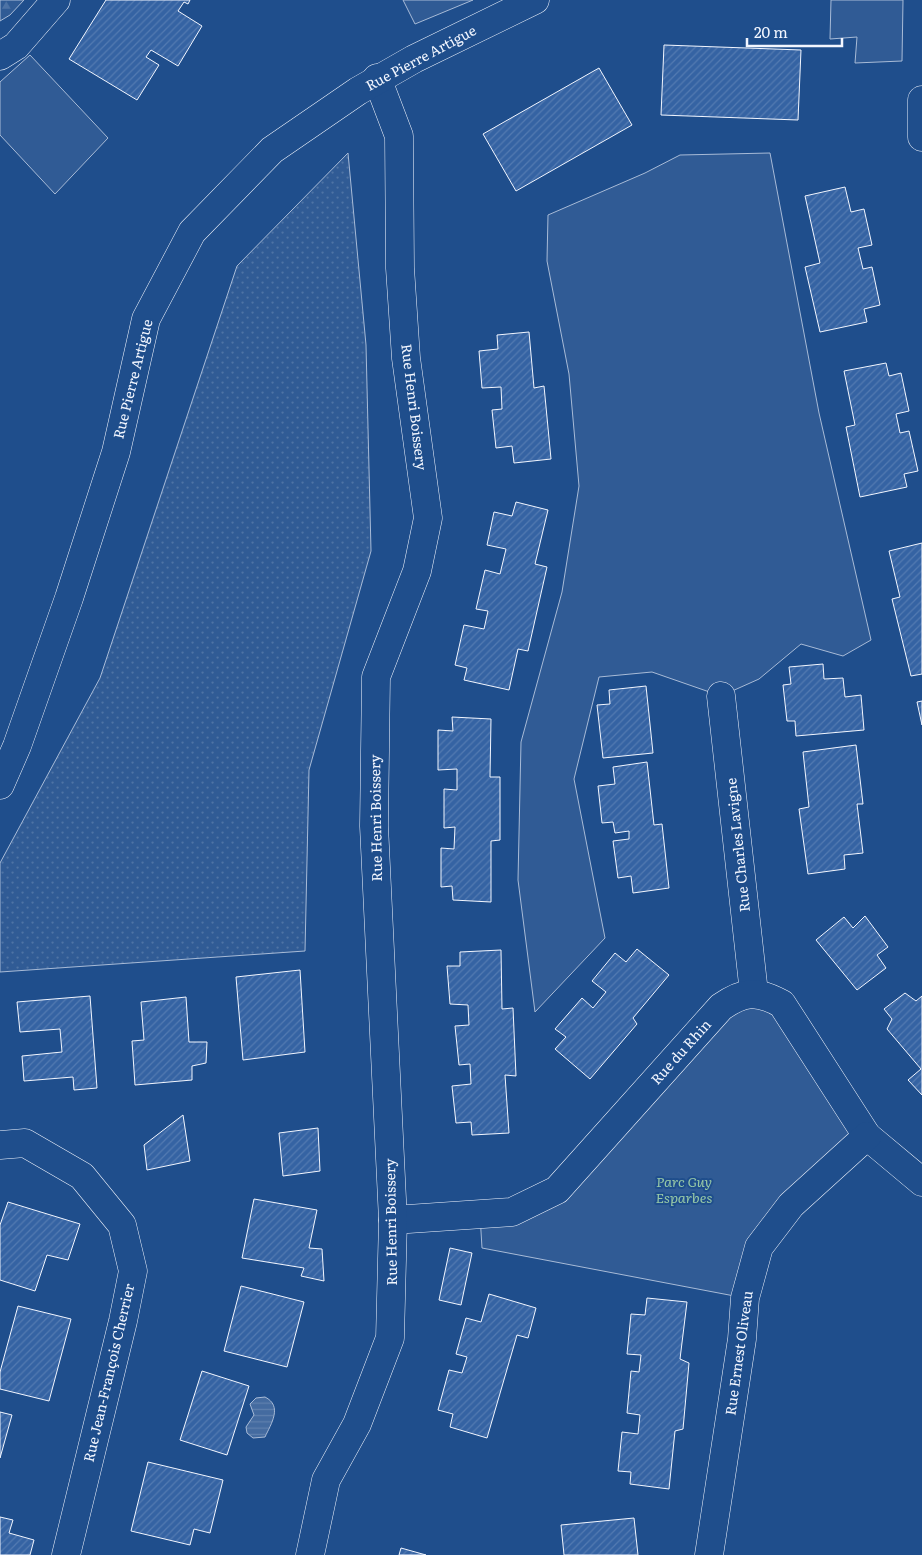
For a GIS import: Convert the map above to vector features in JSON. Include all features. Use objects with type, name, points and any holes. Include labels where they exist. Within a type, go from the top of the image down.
[{"type":"street","points":[[0,56],[16,46],[56,0]]},
{"type":"street","name":"Rue Pierre Artigue","points":[[0,785],[16,746],[69,598],[116,452],[146,319],[192,232],[272,150],[377,78],[535,0]]},
{"type":"street","name":"Rue Henri Boissery","points":[[310,1555],[326,1480],[357,1424],[390,1338],[393,1220],[374,826],[376,677],[417,571],[428,518],[406,358],[400,268],[398,136],[377,78]]},
{"type":"street","points":[[922,100],[922,137]]},
{"type":"street","name":"Rue Charles Lavigne","points":[[721,696],[754,993]]},
{"type":"street","points":[[754,993],[768,996],[782,1004],[868,1136],[922,1182]]},
{"type":"street","name":"Rue du Rhin","points":[[393,1220],[512,1212],[557,1190],[721,1007],[736,997],[754,993]]},
{"type":"street","name":"Rue Ernest Oliveau","points":[[709,1555],[742,1339],[745,1298],[759,1247],[791,1206],[868,1136]]},
{"type":"street","name":"Rue Jean-François Cherrier","points":[[0,1145],[25,1143],[82,1176],[122,1225],[133,1271],[66,1555]]},
{"type":"green space","points":[[0,0],[24,0],[10,15],[0,21]]},
{"type":"green space","points":[[348,153],[366,345],[371,551],[309,770],[305,951],[0,972],[0,863],[100,678],[237,266]]},
{"type":"shaded area","points":[[403,0],[473,0],[415,24]]},
{"type":"shaded area","points":[[831,0],[903,0],[902,61],[855,63],[857,37],[830,39]]},
{"type":"shaded area","points":[[30,55],[108,138],[55,194],[0,135],[0,82]]},
{"type":"shaded area","points":[[770,153],[819,413],[871,640],[843,656],[801,644],[759,679],[721,696],[652,672],[599,677],[574,779],[605,938],[535,1012],[518,880],[521,742],[562,592],[579,486],[569,374],[547,261],[548,215],[645,173],[680,155]]},
{"type":"shaded area","name":"Parc Guy Esparbes","points":[[768,996],[867,1136],[791,1205],[745,1298],[482,1248],[480,1215],[535,1202],[721,1007]]},
{"type":"shaded area","points":[[265,1397],[273,1405],[274,1416],[265,1437],[253,1438],[247,1433],[246,1427],[254,1415],[250,1404],[256,1398]]},
{"type":"building","points":[[106,0],[190,0],[188,4],[184,2],[178,11],[202,26],[178,66],[151,50],[146,57],[159,65],[137,100],[69,59]]},
{"type":"building","points":[[664,45],[801,50],[798,120],[661,115]]},
{"type":"building","points":[[599,68],[632,125],[516,191],[483,134]]},
{"type":"building","points":[[845,187],[851,212],[864,209],[872,245],[858,248],[863,269],[872,267],[880,305],[864,309],[867,322],[820,332],[805,267],[820,263],[805,196]]},
{"type":"building","points":[[529,332],[534,388],[544,386],[551,459],[514,463],[512,446],[496,448],[492,410],[502,409],[501,387],[482,388],[479,351],[498,349],[497,335]]},
{"type":"building","points":[[886,363],[889,376],[901,373],[909,411],[896,414],[900,433],[909,431],[918,471],[904,474],[907,487],[860,497],[846,427],[855,425],[844,371]]},
{"type":"building","points":[[516,502],[548,510],[535,564],[547,567],[528,651],[518,649],[509,690],[464,680],[467,668],[455,665],[464,625],[484,629],[488,611],[476,609],[485,570],[500,574],[506,549],[487,545],[494,512],[512,516]]},
{"type":"building","points":[[922,543],[922,674],[911,676],[892,599],[900,597],[889,551]]},
{"type":"building","points":[[823,664],[824,679],[843,678],[845,697],[861,695],[864,730],[796,736],[795,721],[787,721],[783,685],[791,684],[789,667]]},
{"type":"building","points":[[646,686],[653,753],[603,758],[597,705],[610,704],[609,690]]},
{"type":"building","points":[[922,701],[922,725],[917,702]]},
{"type":"building","points":[[452,717],[491,719],[490,777],[500,777],[500,840],[491,841],[491,902],[453,900],[452,886],[441,887],[441,848],[454,849],[455,827],[444,828],[444,789],[457,790],[457,769],[438,770],[438,730],[453,731]]},
{"type":"building","points":[[856,745],[863,804],[857,804],[863,853],[844,855],[845,869],[808,874],[799,809],[809,807],[803,752]]},
{"type":"building","points":[[647,762],[654,825],[662,824],[669,888],[633,893],[631,876],[618,878],[613,841],[629,839],[629,831],[615,833],[613,822],[602,823],[598,786],[615,784],[613,767]]},
{"type":"building","points":[[865,916],[888,947],[877,955],[886,968],[857,990],[816,940],[844,917],[853,928]]},
{"type":"building","points":[[637,949],[669,975],[633,1018],[637,1024],[590,1079],[555,1049],[566,1037],[555,1029],[582,998],[593,1008],[606,992],[592,981],[615,953],[626,962]]},
{"type":"building","points":[[501,950],[502,1009],[513,1008],[516,1076],[505,1075],[509,1133],[472,1135],[471,1122],[456,1123],[452,1086],[471,1084],[470,1064],[459,1065],[455,1026],[469,1025],[468,1005],[450,1004],[447,966],[460,966],[460,952]]},
{"type":"building","points":[[300,970],[305,1052],[243,1060],[236,977]]},
{"type":"building","points":[[905,993],[916,1001],[922,996],[922,1095],[908,1080],[921,1069],[887,1029],[892,1019],[884,1009]]},
{"type":"building","points":[[90,996],[97,1088],[74,1090],[73,1077],[24,1081],[22,1056],[62,1052],[60,1029],[20,1032],[17,1002]]},
{"type":"building","points":[[186,997],[189,1042],[207,1042],[206,1063],[192,1066],[192,1080],[135,1085],[132,1041],[144,1040],[141,1002]]},
{"type":"building","points":[[183,1115],[190,1161],[147,1170],[144,1145]]},
{"type":"building","points":[[318,1128],[320,1171],[283,1176],[279,1133]]},
{"type":"building","points":[[254,1199],[317,1210],[309,1248],[322,1249],[324,1281],[301,1276],[304,1268],[242,1258]]},
{"type":"building","points":[[8,1202],[80,1224],[68,1260],[47,1255],[35,1291],[0,1280],[0,1225]]},
{"type":"building","points":[[450,1248],[472,1253],[461,1305],[439,1300]]},
{"type":"building","points":[[241,1286],[304,1302],[287,1367],[224,1351]]},
{"type":"building","points":[[489,1294],[536,1308],[528,1338],[517,1335],[487,1438],[450,1427],[453,1414],[438,1410],[449,1370],[462,1373],[467,1357],[456,1354],[466,1318],[481,1322]]},
{"type":"building","points":[[647,1298],[687,1302],[680,1359],[689,1363],[683,1429],[675,1431],[669,1489],[630,1484],[631,1472],[618,1471],[622,1432],[638,1434],[640,1415],[627,1413],[631,1371],[639,1372],[641,1355],[627,1354],[631,1314],[645,1315]]},
{"type":"building","points":[[18,1306],[71,1319],[49,1401],[0,1389],[0,1372]]},
{"type":"building","points":[[202,1371],[249,1386],[227,1455],[180,1440]]},
{"type":"building","points":[[0,1412],[12,1415],[0,1458]]},
{"type":"building","points":[[148,1462],[223,1480],[210,1533],[194,1529],[190,1545],[131,1531]]},
{"type":"building","points":[[0,1517],[13,1520],[9,1533],[34,1540],[30,1555],[0,1555]]},
{"type":"building","points":[[634,1518],[638,1555],[564,1555],[561,1525]]},
{"type":"building","points":[[401,1548],[426,1555],[399,1555]]}]
